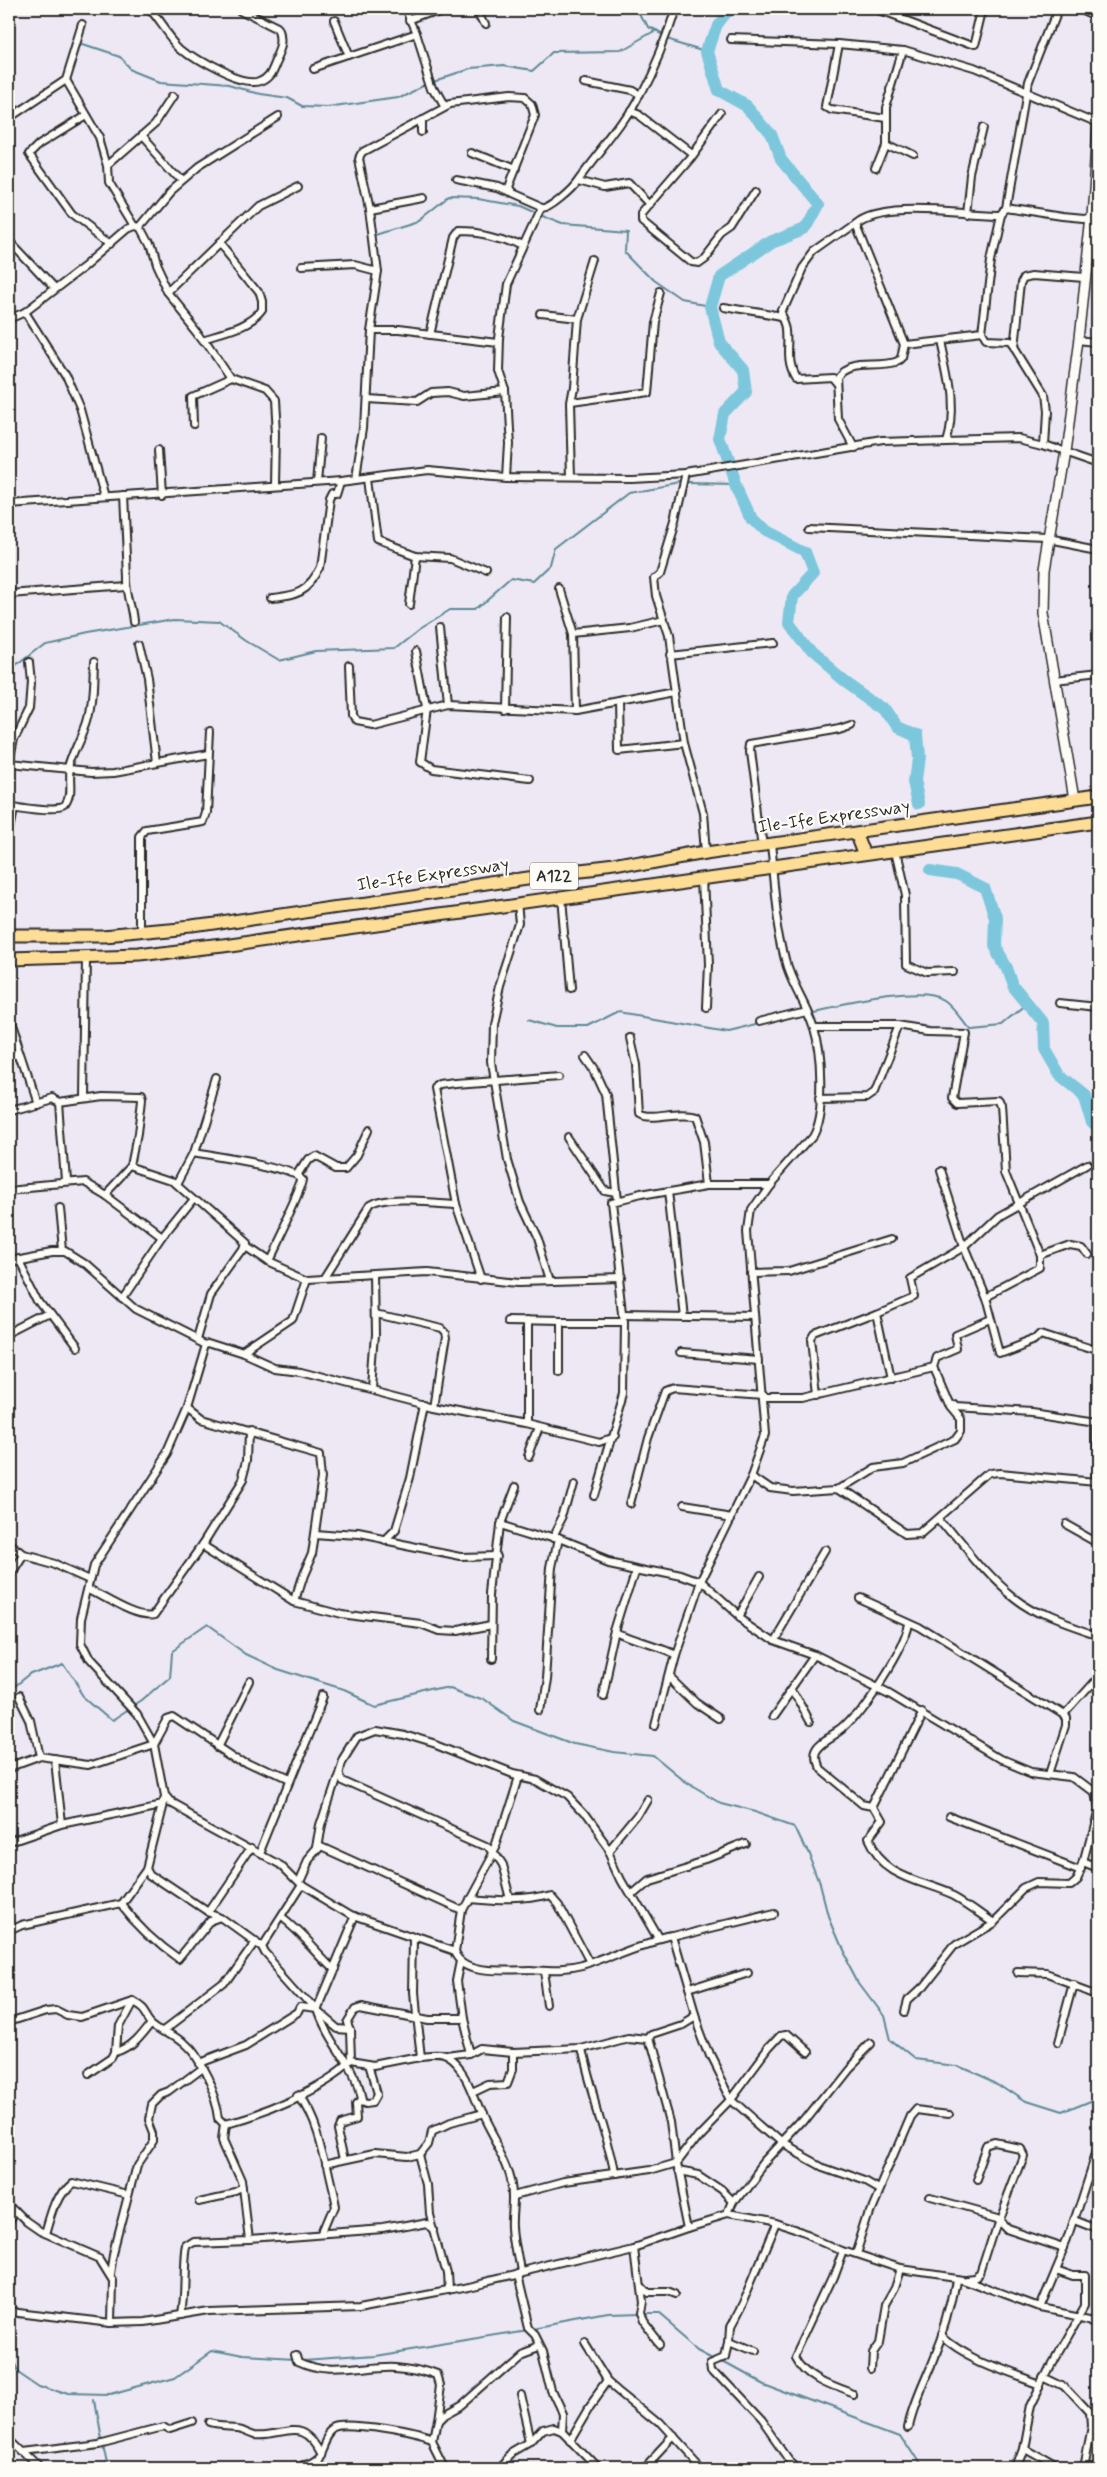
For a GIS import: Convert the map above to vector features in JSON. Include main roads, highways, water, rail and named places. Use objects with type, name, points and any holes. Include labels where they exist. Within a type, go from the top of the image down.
[{"type":"highway","name":"Ile-Ife Expressway","points":[[9,936],[104,936],[191,928],[536,878],[614,869],[706,852],[1098,797]]},
{"type":"highway","name":"A122","points":[[9,960],[137,956],[236,944],[1098,822]]},
{"type":"highway","points":[[856,832],[866,854]]},
{"type":"waterway","points":[[638,9],[648,29],[667,39],[707,51]]},
{"type":"waterway","points":[[729,9],[716,25],[707,51],[719,90],[748,106],[772,135],[781,159],[818,204],[805,228],[771,241],[719,276],[710,307],[719,342],[743,370],[746,392],[725,414],[720,439],[736,485],[751,518],[764,531],[805,552],[813,573],[792,596],[789,622],[812,653],[844,680],[885,709],[897,727],[915,735],[917,759],[914,782],[919,804]]},
{"type":"waterway","points":[[83,44],[119,56],[131,69],[161,81],[230,86],[258,94],[287,98],[302,106],[328,107],[398,97],[429,82],[468,69],[504,66],[534,71],[554,53],[620,52],[655,32]]},
{"type":"waterway","points":[[378,234],[420,221],[449,198],[478,199],[518,206],[536,214]]},
{"type":"waterway","points":[[540,216],[563,225],[626,230],[625,250],[656,282],[685,302],[710,307]]},
{"type":"waterway","points":[[9,675],[17,665],[45,643],[85,634],[175,619],[219,621],[247,641],[279,660],[316,651],[394,648],[418,629],[450,609],[478,609],[511,580],[534,584],[551,568],[556,549],[629,493],[679,484]]},
{"type":"waterway","points":[[688,484],[736,485]]},
{"type":"waterway","points":[[930,870],[957,874],[985,888],[995,918],[994,946],[1006,967],[1012,985],[1043,1023],[1044,1049],[1059,1075],[1084,1095],[1092,1122],[1098,1127]]},
{"type":"waterway","points":[[795,1015],[872,999],[895,996],[933,996],[946,1001],[969,1027],[1003,1024],[1028,1003]]},
{"type":"waterway","points":[[529,1020],[557,1028],[588,1028],[620,1012],[726,1031],[759,1023]]},
{"type":"waterway","points":[[9,1692],[29,1676],[62,1663],[84,1696],[112,1720],[141,1701],[170,1676],[172,1651],[207,1627],[246,1655],[278,1670],[344,1691],[374,1705],[450,1687],[483,1699],[514,1721],[575,1744],[614,1752],[653,1756],[687,1784],[719,1803],[755,1812],[795,1826],[820,1885],[828,1916],[842,1949],[860,1983],[884,2015],[890,2039],[916,2060],[957,2065],[998,2083],[1026,2102],[1061,2113],[1098,2098]]},
{"type":"waterway","points":[[533,2329],[608,2315],[636,2314]]},
{"type":"waterway","points":[[641,2314],[658,2314],[699,2349],[716,2358]]},
{"type":"waterway","points":[[303,2360],[374,2355],[528,2330]]},
{"type":"waterway","points":[[9,2358],[15,2369],[37,2384],[68,2394],[109,2395],[175,2377],[212,2351],[242,2357],[298,2360]]},
{"type":"waterway","points":[[721,2360],[761,2382],[900,2434],[922,2468]]},
{"type":"waterway","points":[[94,2400],[101,2439]]},
{"type":"waterway","points":[[102,2444],[107,2468]]}]
